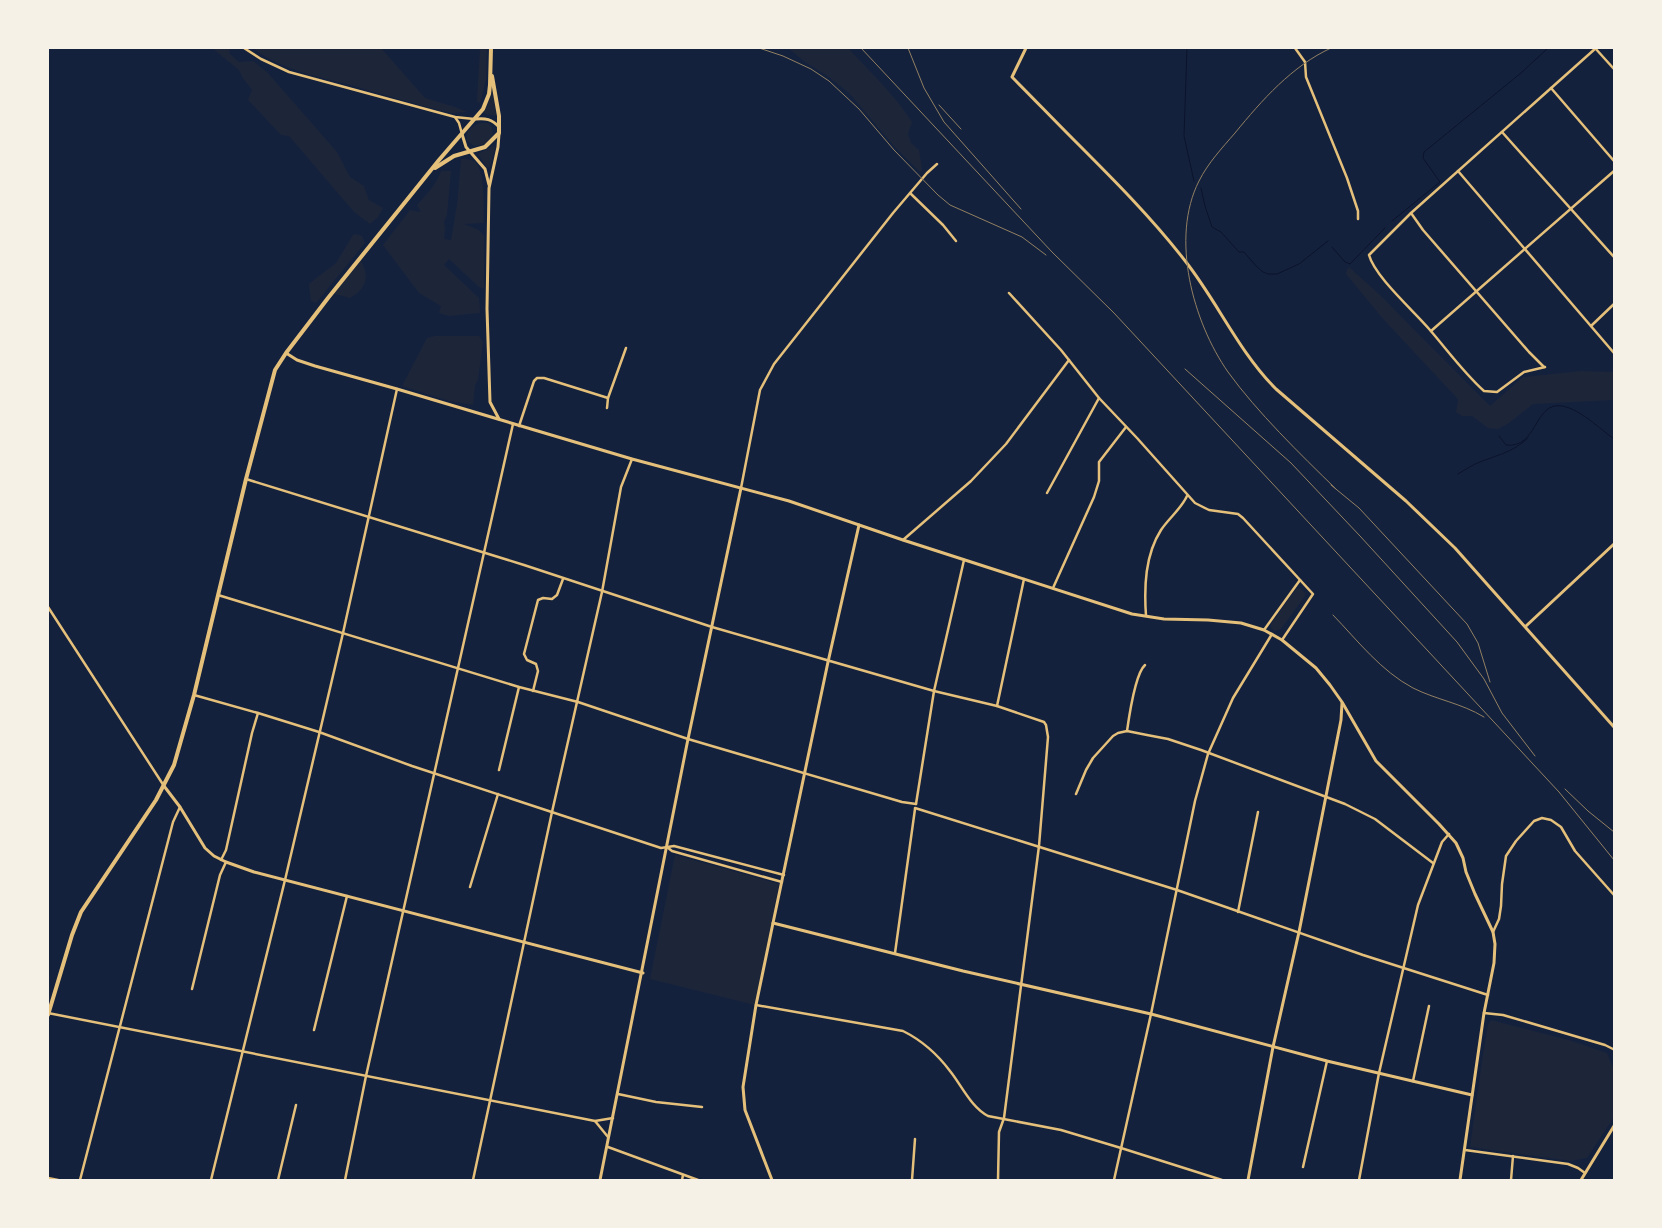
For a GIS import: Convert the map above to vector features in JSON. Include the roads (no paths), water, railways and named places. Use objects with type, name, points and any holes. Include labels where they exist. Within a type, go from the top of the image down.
[{"type":"main road","points":[[48,1014],[81,912],[164,786],[174,765],[194,695],[246,478],[275,370],[286,353],[429,172],[476,119],[489,94],[491,48]]},
{"type":"main road","points":[[429,172],[446,160],[485,147],[498,133],[497,101],[491,70]]},
{"type":"street","points":[[244,48],[261,59],[289,72],[455,117],[488,119],[496,123],[499,128]]},
{"type":"street","points":[[1026,48],[1012,77],[1114,179],[1175,248],[1201,283],[1248,356],[1267,380],[1425,519],[1455,548],[1614,727]]},
{"type":"street","points":[[1295,48],[1305,62],[1306,78],[1346,174],[1358,211],[1358,218]]},
{"type":"street","points":[[1411,213],[1423,230],[1529,352],[1545,367],[1524,372],[1501,390],[1488,392],[1450,356],[1431,331],[1386,281],[1369,255],[1411,213],[1595,48],[1614,69]]},
{"type":"street","points":[[1551,88],[1614,161]]},
{"type":"street","points":[[455,117],[460,126],[464,143],[485,169],[489,188]]},
{"type":"street","points":[[1502,132],[1614,257]]},
{"type":"street","points":[[498,133],[499,141],[489,188],[488,309],[490,402],[500,419]]},
{"type":"street","points":[[600,1180],[688,739],[742,488],[758,398],[763,382],[774,364],[910,193],[937,164]]},
{"type":"street","points":[[1458,171],[1614,353]]},
{"type":"street","points":[[1431,331],[1614,172]]},
{"type":"street","points":[[910,193],[943,225],[956,241]]},
{"type":"street","points":[[1009,294],[1036,321],[1099,398],[1187,496],[1201,507],[1238,514],[1313,594],[1282,640]]},
{"type":"street","points":[[1590,326],[1614,304]]},
{"type":"street","points":[[607,408],[608,398],[626,348]]},
{"type":"street","points":[[286,353],[300,362],[632,459],[789,501],[964,560],[1146,616],[1164,619],[1221,620],[1241,623],[1264,630],[1282,640],[1316,668],[1342,702],[1376,761],[1449,834],[1463,858],[1469,880],[1494,932]]},
{"type":"street","points":[[903,540],[971,481],[1006,444],[1069,360]]},
{"type":"street","points":[[519,426],[534,381],[537,378],[544,378],[608,398]]},
{"type":"street","points":[[211,1180],[285,880],[397,389]]},
{"type":"street","points":[[1047,493],[1099,398]]},
{"type":"street","points":[[344,1180],[513,424]]},
{"type":"street","points":[[1053,588],[1094,497],[1099,482],[1099,462],[1126,427]]},
{"type":"street","points":[[473,1180],[552,812],[602,592],[621,487],[632,459]]},
{"type":"street","points":[[246,478],[524,565],[712,627],[828,662],[997,706],[1044,722],[1048,737],[1038,846],[1004,1118],[999,1132],[998,1180]]},
{"type":"street","points":[[1146,616],[1145,581],[1152,549],[1163,528],[1184,503],[1187,496]]},
{"type":"street","points":[[772,1180],[745,1110],[743,1087],[756,1005],[804,773],[859,525]]},
{"type":"street","points":[[1526,626],[1614,544]]},
{"type":"street","points":[[894,954],[934,691],[964,560]]},
{"type":"street","points":[[533,691],[538,671],[536,664],[527,660],[524,654],[538,600],[543,598],[552,599],[557,595],[563,579]]},
{"type":"street","points":[[997,706],[1024,579]]},
{"type":"street","points":[[1264,630],[1300,580]]},
{"type":"street","points":[[218,595],[518,687],[578,702],[688,739],[902,802],[916,804]]},
{"type":"street","points":[[48,607],[205,848],[214,856],[254,872],[642,973]]},
{"type":"street","points":[[1114,1180],[1195,801],[1208,754],[1232,698],[1272,634]]},
{"type":"street","points":[[1127,731],[1135,687],[1140,672],[1145,665]]},
{"type":"street","points":[[498,770],[518,687]]},
{"type":"street","points":[[194,695],[319,732],[412,766],[661,848],[674,846],[784,876]]},
{"type":"street","points":[[1248,1180],[1272,1047],[1299,932],[1342,720],[1342,702]]},
{"type":"street","points":[[221,860],[226,850],[258,713]]},
{"type":"street","points":[[1076,794],[1093,758],[1118,733],[1127,731],[1168,739],[1326,796],[1375,819],[1433,864]]},
{"type":"street","points":[[470,886],[498,794]]},
{"type":"street","points":[[80,1180],[173,822],[180,807]]},
{"type":"street","points":[[915,808],[1177,890],[1363,955],[1488,995]]},
{"type":"street","points":[[1238,912],[1258,812]]},
{"type":"street","points":[[1460,1180],[1484,1013],[1494,963],[1494,932],[1502,906],[1502,884],[1506,856],[1516,841],[1534,821],[1542,818],[1551,820],[1561,827],[1575,851],[1614,895]]},
{"type":"street","points":[[1358,1180],[1379,1073],[1418,905],[1442,842],[1449,834]]},
{"type":"street","points":[[667,847],[672,851],[782,882]]},
{"type":"street","points":[[192,989],[220,875],[226,862]]},
{"type":"street","points":[[314,1030],[347,896]]},
{"type":"street","points":[[773,923],[894,954],[1151,1014],[1327,1061],[1472,1095]]},
{"type":"street","points":[[756,1005],[903,1031],[914,1036],[949,1069],[980,1112],[988,1116],[1062,1130],[1222,1180]]},
{"type":"street","points":[[1413,1081],[1429,1006]]},
{"type":"street","points":[[1484,1013],[1502,1015],[1613,1049]]},
{"type":"street","points":[[48,1014],[243,1050],[594,1121],[613,1118]]},
{"type":"street","points":[[1303,1167],[1327,1061]]},
{"type":"street","points":[[618,1094],[656,1102],[702,1107]]},
{"type":"street","points":[[278,1180],[296,1105]]},
{"type":"street","points":[[594,1121],[609,1139]]},
{"type":"street","points":[[1580,1180],[1614,1126]]},
{"type":"street","points":[[912,1180],[916,1139]]},
{"type":"street","points":[[608,1147],[698,1180]]},
{"type":"street","points":[[1465,1150],[1568,1164],[1585,1173]]},
{"type":"street","points":[[1511,1180],[1513,1156]]},
{"type":"street","points":[[682,1180],[683,1175]]},
{"type":"street","points":[[48,1178],[58,1180]]},
{"type":"waterway","points":[[1187,48],[1184,136],[1194,181]]},
{"type":"waterway","points":[[1392,221],[1440,182],[1423,158],[1424,152],[1521,73],[1548,48]]},
{"type":"waterway","points":[[1201,188],[1212,227],[1221,232],[1239,252],[1244,252],[1263,272],[1277,274],[1299,264],[1328,241]]},
{"type":"waterway","points":[[1332,247],[1345,262],[1350,264],[1385,228]]},
{"type":"waterway","points":[[1499,436],[1506,445],[1516,444],[1524,440],[1546,411],[1553,406],[1562,406],[1583,415],[1614,439]]},
{"type":"waterway","points":[[1458,474],[1475,464],[1509,451],[1528,438]]},
{"type":"railway","points":[[759,48],[783,56],[811,69],[829,81],[859,109],[894,150],[950,205],[1022,237],[1046,255]]},
{"type":"railway","points":[[861,48],[1052,252],[1114,313],[1559,792],[1614,860]]},
{"type":"railway","points":[[908,48],[924,88],[944,122],[1021,209]]},
{"type":"railway","points":[[1331,48],[1303,64],[1278,85],[1211,162],[1199,181],[1190,204],[1186,228],[1186,253],[1196,305],[1205,329],[1228,372],[1265,417],[1336,489]]},
{"type":"railway","points":[[939,105],[961,129]]},
{"type":"railway","points":[[1185,369],[1291,463],[1457,642],[1484,679],[1502,713],[1535,756]]},
{"type":"railway","points":[[1331,485],[1359,508],[1467,624],[1478,643],[1490,682]]},
{"type":"railway","points":[[1333,615],[1370,655],[1401,681],[1422,692],[1467,708],[1484,717]]},
{"type":"railway","points":[[1565,789],[1614,832]]}]
